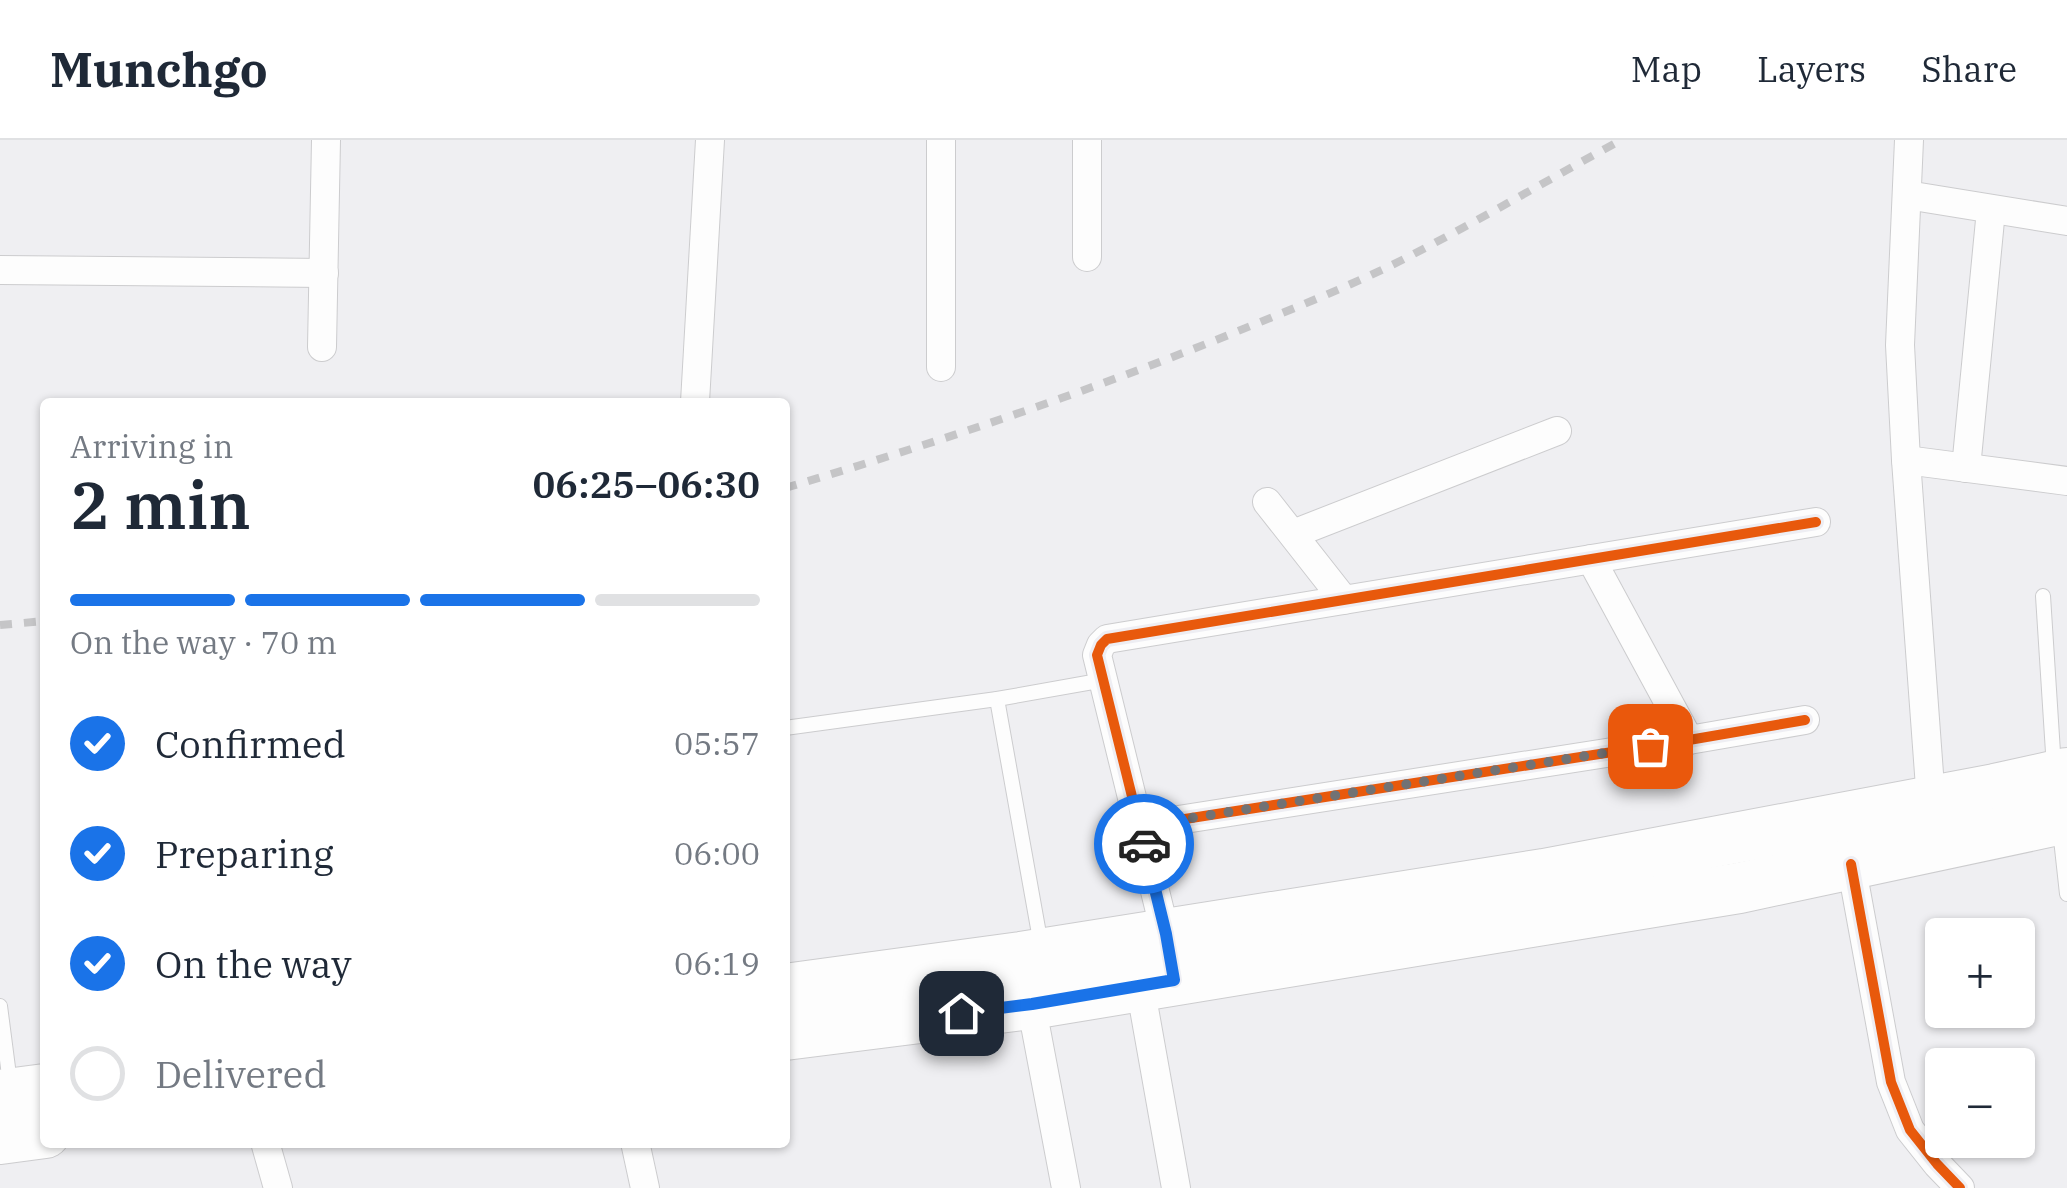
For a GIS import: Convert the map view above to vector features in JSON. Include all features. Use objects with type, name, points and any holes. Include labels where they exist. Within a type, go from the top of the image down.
[{"type":"highway","points":[[790,989],[1160,967],[1611,885],[1931,801],[2060,797]]},
{"type":"highway","points":[[1611,885],[1739,888],[1851,864],[2060,797]]},
{"type":"highway","points":[[790,1034],[1032,972]]},
{"type":"highway","points":[[14,1104],[40,1128]]},
{"type":"street","points":[[322,347],[326,140]]},
{"type":"street","points":[[695,398],[710,140]]},
{"type":"street","points":[[941,140],[941,367]]},
{"type":"street","points":[[1087,140],[1087,257]]},
{"type":"street","points":[[1909,140],[1900,345],[1931,801]]},
{"type":"street","points":[[1908,195],[2067,220]]},
{"type":"street","points":[[1966,468],[1990,210]]},
{"type":"street","points":[[0,270],[324,273]]},
{"type":"street","points":[[1292,534],[1557,430]]},
{"type":"street","points":[[1906,460],[2067,481]]},
{"type":"street","points":[[1267,502],[1344,600]]},
{"type":"street","points":[[1176,1188],[1160,967],[1140,826],[1097,655],[1101,644],[1107,639],[1816,522]]},
{"type":"street","points":[[1591,559],[1689,740]]},
{"type":"street","points":[[1140,826],[1805,720]]},
{"type":"street","points":[[1851,864],[1892,1082],[1910,1130],[1960,1188]]},
{"type":"street","points":[[1032,972],[1066,1188]]},
{"type":"street","points":[[267,1148],[278,1188]]},
{"type":"street","points":[[637,1148],[645,1188]]},
{"type":"lane","points":[[2044,596],[2067,894]]},
{"type":"lane","points":[[790,727],[1104,680]]},
{"type":"lane","points":[[997,699],[1032,972]]},
{"type":"lane","points":[[0,1006],[14,1104]]},
{"type":"railway","points":[[790,486],[1059,399],[1313,300],[1402,260],[1621,140]]},
{"type":"railway","points":[[0,625],[40,621]]},
{"type":"cycle path","points":[[1174,980],[1097,655],[1107,639],[1816,522]]},
{"type":"cycle path","points":[[1140,826],[1805,720]]},
{"type":"cycle path","points":[[1851,864],[1891,1082],[1910,1130],[1960,1188]]},
{"type":"way so far","points":[[1144,844],[1140,826],[1650,746]]},
{"type":"route","points":[[961,1013],[1174,980],[1144,844]]}]
